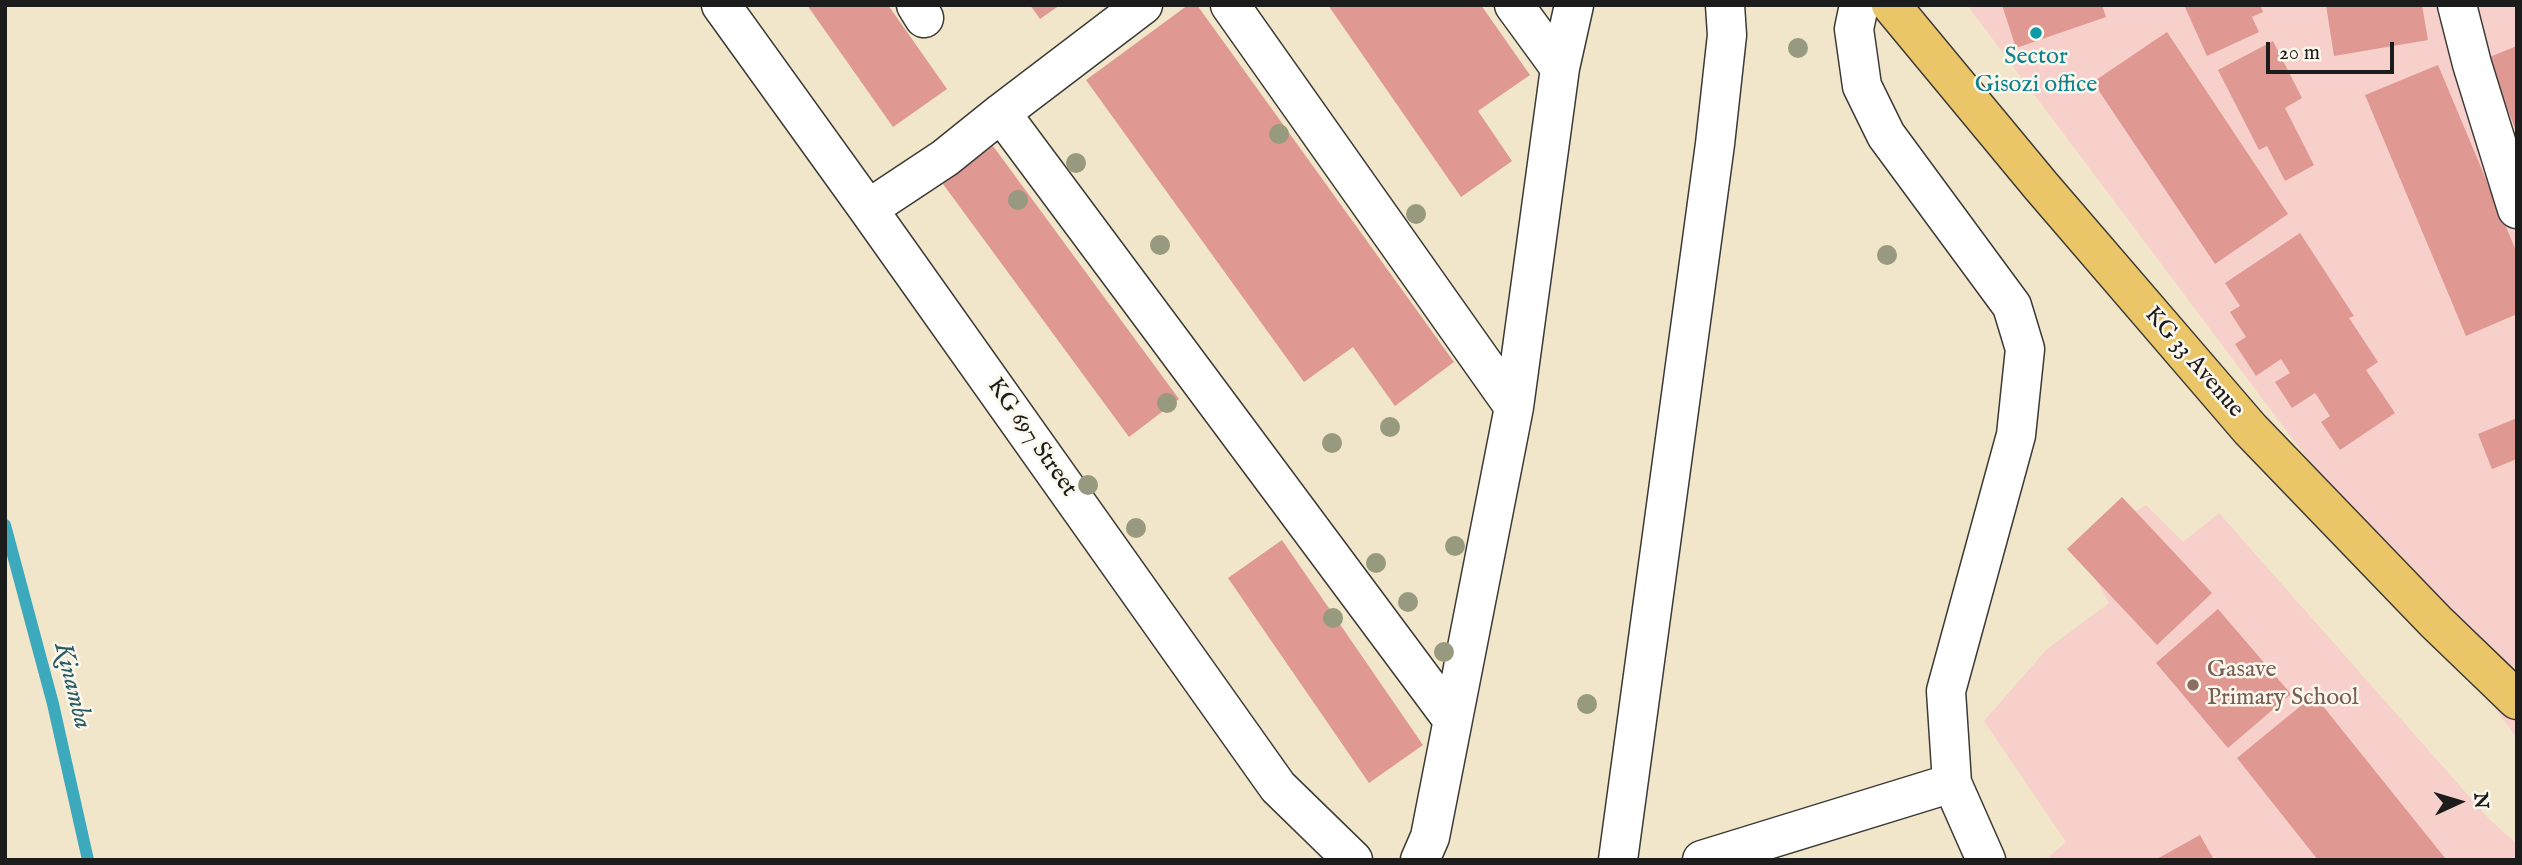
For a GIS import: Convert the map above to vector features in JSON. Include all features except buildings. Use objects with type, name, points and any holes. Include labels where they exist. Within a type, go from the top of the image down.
[{"type":"main road","name":"KG 33 Avenue","points":[[1891,5],[2040,186],[2250,429],[2436,622],[2517,700]]},
{"type":"street","name":"KG 697 Street","points":[[721,5],[1278,787],[1353,860]]},
{"type":"street","points":[[868,209],[945,158],[1143,5]]},
{"type":"street","points":[[1230,5],[1514,407]]},
{"type":"street","points":[[1514,5],[1560,68]]},
{"type":"street","points":[[1420,860],[1430,837],[1514,407],[1560,68],[1574,5]]},
{"type":"street","points":[[1618,860],[1715,144],[1727,36],[1725,5]]},
{"type":"street","points":[[1859,5],[1854,29],[1862,86],[1886,135],[2012,306],[2025,349],[2016,435],[1946,691],[1952,783],[1986,860]]},
{"type":"street","points":[[2457,5],[2472,64],[2517,209]]},
{"type":"street","points":[[1001,113],[1452,719]]},
{"type":"street","points":[[1702,860],[1952,783]]},
{"type":"shaded area","points":[[1967,5],[2517,5],[2517,738]]},
{"type":"shaded area","name":"Gasave Primary School","points":[[2146,505],[2183,542],[2219,513],[2490,820],[2517,844],[2517,860],[2045,860],[2066,842],[1984,721],[2047,649],[2109,603],[2077,546]]},
{"type":"waterway","name":"Kinamba","points":[[5,525],[53,704],[88,860]]},
{"type":"place","name":"Sector Gisozi office","points":[[2036,33]]},
{"type":"place","name":"Gasave Primary School","points":[[2193,685]]}]
